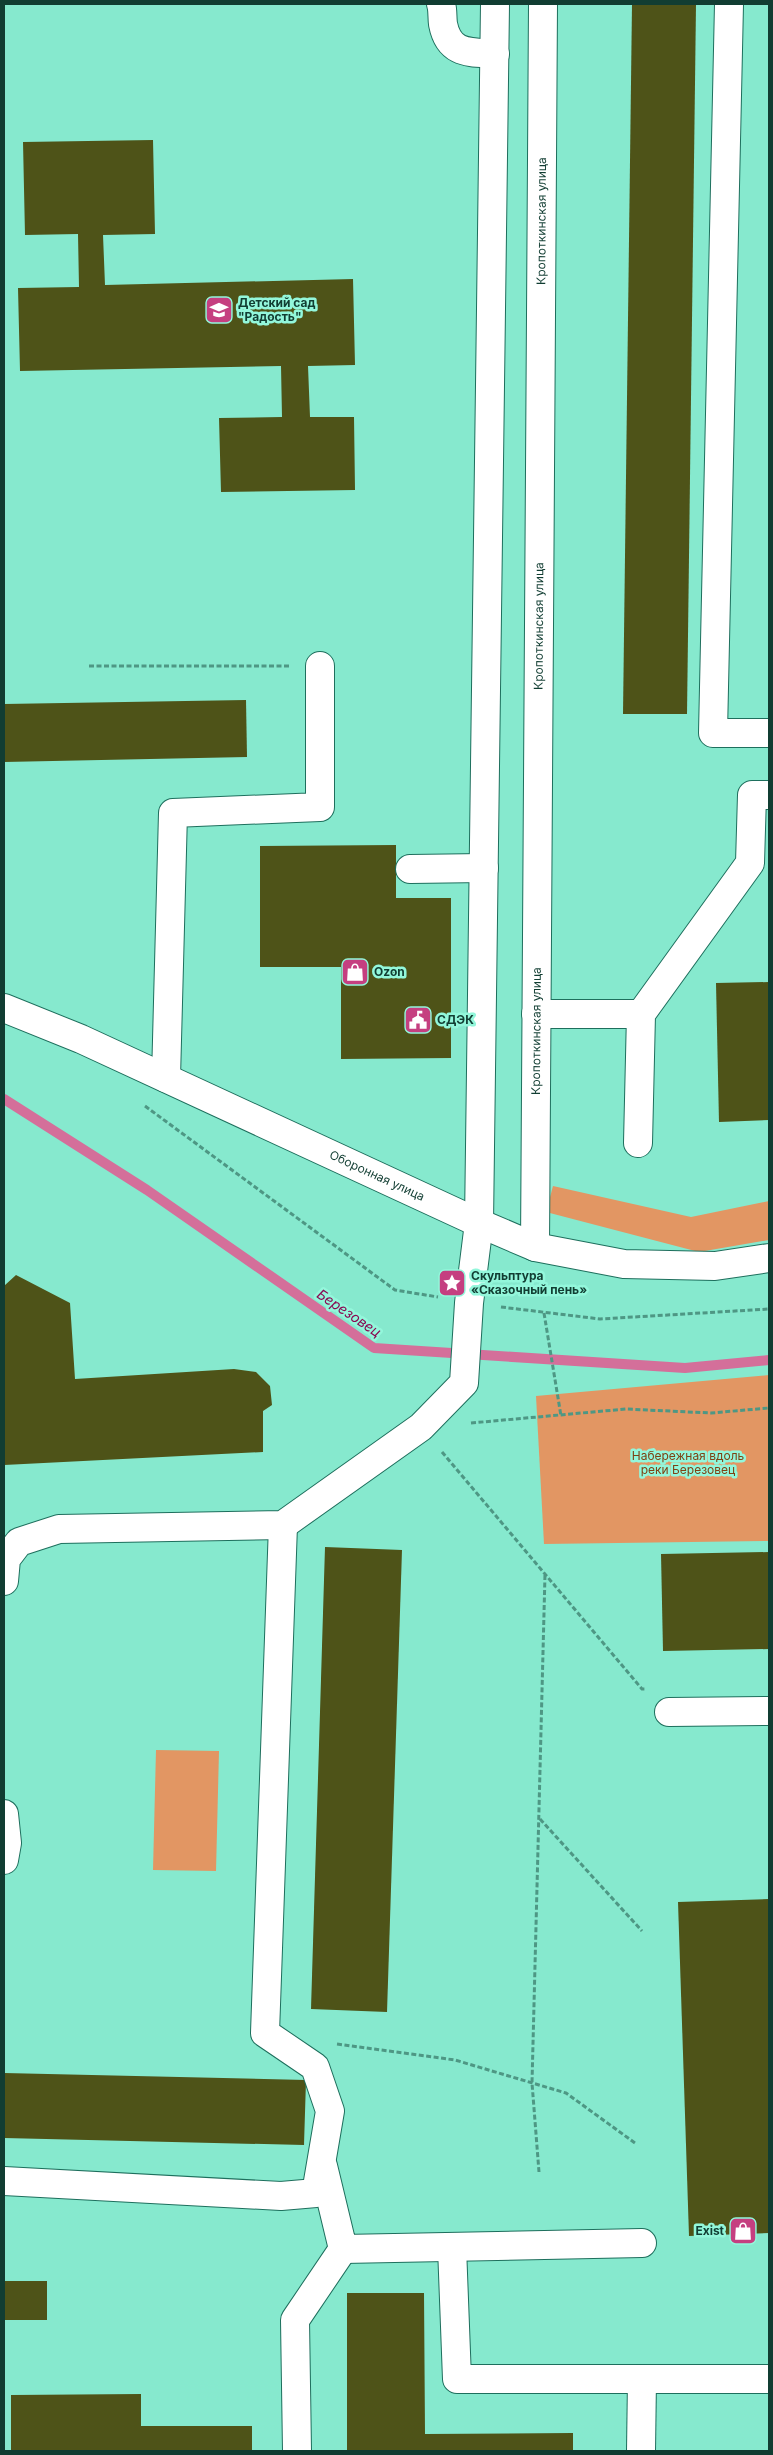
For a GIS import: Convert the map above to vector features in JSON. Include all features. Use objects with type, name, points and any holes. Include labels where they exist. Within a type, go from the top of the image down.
[{"type":"street","points":[[441,4],[443,25],[452,45],[463,52],[496,54]]},
{"type":"street","points":[[4,1581],[6,1559],[19,1542],[59,1529],[283,1525],[420,1427],[464,1383],[479,1223],[496,54],[495,4]]},
{"type":"street","name":"Кропоткинская улица","points":[[535,1246],[543,4]]},
{"type":"street","points":[[729,4],[713,733],[769,733]]},
{"type":"street","points":[[166,1078],[173,813],[320,807],[320,666]]},
{"type":"street","points":[[638,1143],[641,1014],[750,863],[752,795],[769,795]]},
{"type":"street","points":[[410,869],[484,868]]},
{"type":"street","name":"Оборонная улица","points":[[4,1008],[81,1039],[479,1223],[535,1246],[624,1264],[715,1266],[769,1258]]},
{"type":"street","points":[[536,1014],[641,1014]]},
{"type":"street","points":[[4,2181],[281,2196],[316,2193],[330,2111],[315,2067],[264,2033],[283,1525]]},
{"type":"street","points":[[669,1712],[769,1711]]},
{"type":"street","points":[[4,1814],[7,1843],[4,1860]]},
{"type":"street","points":[[298,2451],[295,2320],[343,2249],[322,2162]]},
{"type":"street","points":[[343,2249],[642,2242]]},
{"type":"street","points":[[452,2247],[457,2379],[769,2379]]},
{"type":"street","points":[[641,2451],[642,2379]]},
{"type":"path","points":[[89,666],[320,666]]},
{"type":"path","points":[[140,1102],[395,1290],[469,1315],[544,1313],[600,1319],[769,1309]]},
{"type":"path","points":[[544,1313],[561,1416]]},
{"type":"path","points":[[420,1427],[626,1409],[711,1413],[769,1408]]},
{"type":"path","points":[[420,1427],[642,1688],[652,1688]]},
{"type":"path","points":[[539,2172],[532,2083],[545,1574]]},
{"type":"path","points":[[539,1818],[642,1931]]},
{"type":"path","points":[[331,2043],[455,2060],[566,2093],[635,2143]]},
{"type":"green space","points":[[553,1186],[691,1217],[769,1201],[769,1240],[699,1252],[546,1212]]},
{"type":"green space","name":"Набережная вдоль реки Березовец","points":[[769,1375],[769,1541],[544,1544],[536,1396]]},
{"type":"green space","points":[[156,1750],[219,1751],[216,1871],[153,1870]]},
{"type":"building","points":[[632,4],[696,4],[687,714],[623,714]]},
{"type":"building","points":[[153,140],[155,234],[103,235],[105,285],[353,279],[355,365],[308,366],[310,417],[354,417],[355,490],[221,492],[219,418],[282,417],[281,366],[20,371],[18,288],[79,287],[78,234],[25,235],[23,142]]},
{"type":"building","points":[[246,700],[247,757],[4,762],[4,704]]},
{"type":"building","points":[[396,845],[396,898],[451,898],[451,1058],[341,1059],[341,967],[260,967],[260,846]]},
{"type":"building","points":[[769,982],[769,1120],[719,1122],[716,983]]},
{"type":"building","points":[[16,1275],[70,1303],[75,1379],[234,1369],[256,1372],[270,1386],[272,1405],[263,1411],[263,1452],[4,1465],[4,1286]]},
{"type":"building","points":[[325,1547],[402,1550],[387,2012],[311,2009]]},
{"type":"building","points":[[769,1552],[769,1649],[663,1651],[661,1554]]},
{"type":"building","points":[[769,1899],[769,2233],[689,2236],[678,1902]]},
{"type":"building","points":[[4,2073],[306,2080],[304,2145],[4,2138]]},
{"type":"building","points":[[5,2281],[47,2281],[47,2320],[5,2320]]},
{"type":"building","points":[[347,2293],[424,2293],[425,2434],[573,2433],[573,2451],[347,2451]]},
{"type":"building","points":[[141,2394],[141,2426],[252,2426],[252,2451],[11,2451],[11,2395]]},
{"type":"waterway","name":"Березовец","points":[[4,1099],[147,1190],[374,1348],[685,1368],[769,1360]]},
{"type":"place","name":"Детский сад \"Радость\"","points":[[219,310]]},
{"type":"place","name":"Ozon","points":[[355,972]]},
{"type":"place","name":"СДЭК","points":[[418,1020]]},
{"type":"place","name":"Скульптура «Сказочный пень»","points":[[452,1283]]},
{"type":"place","name":"Exist","points":[[743,2231]]}]
